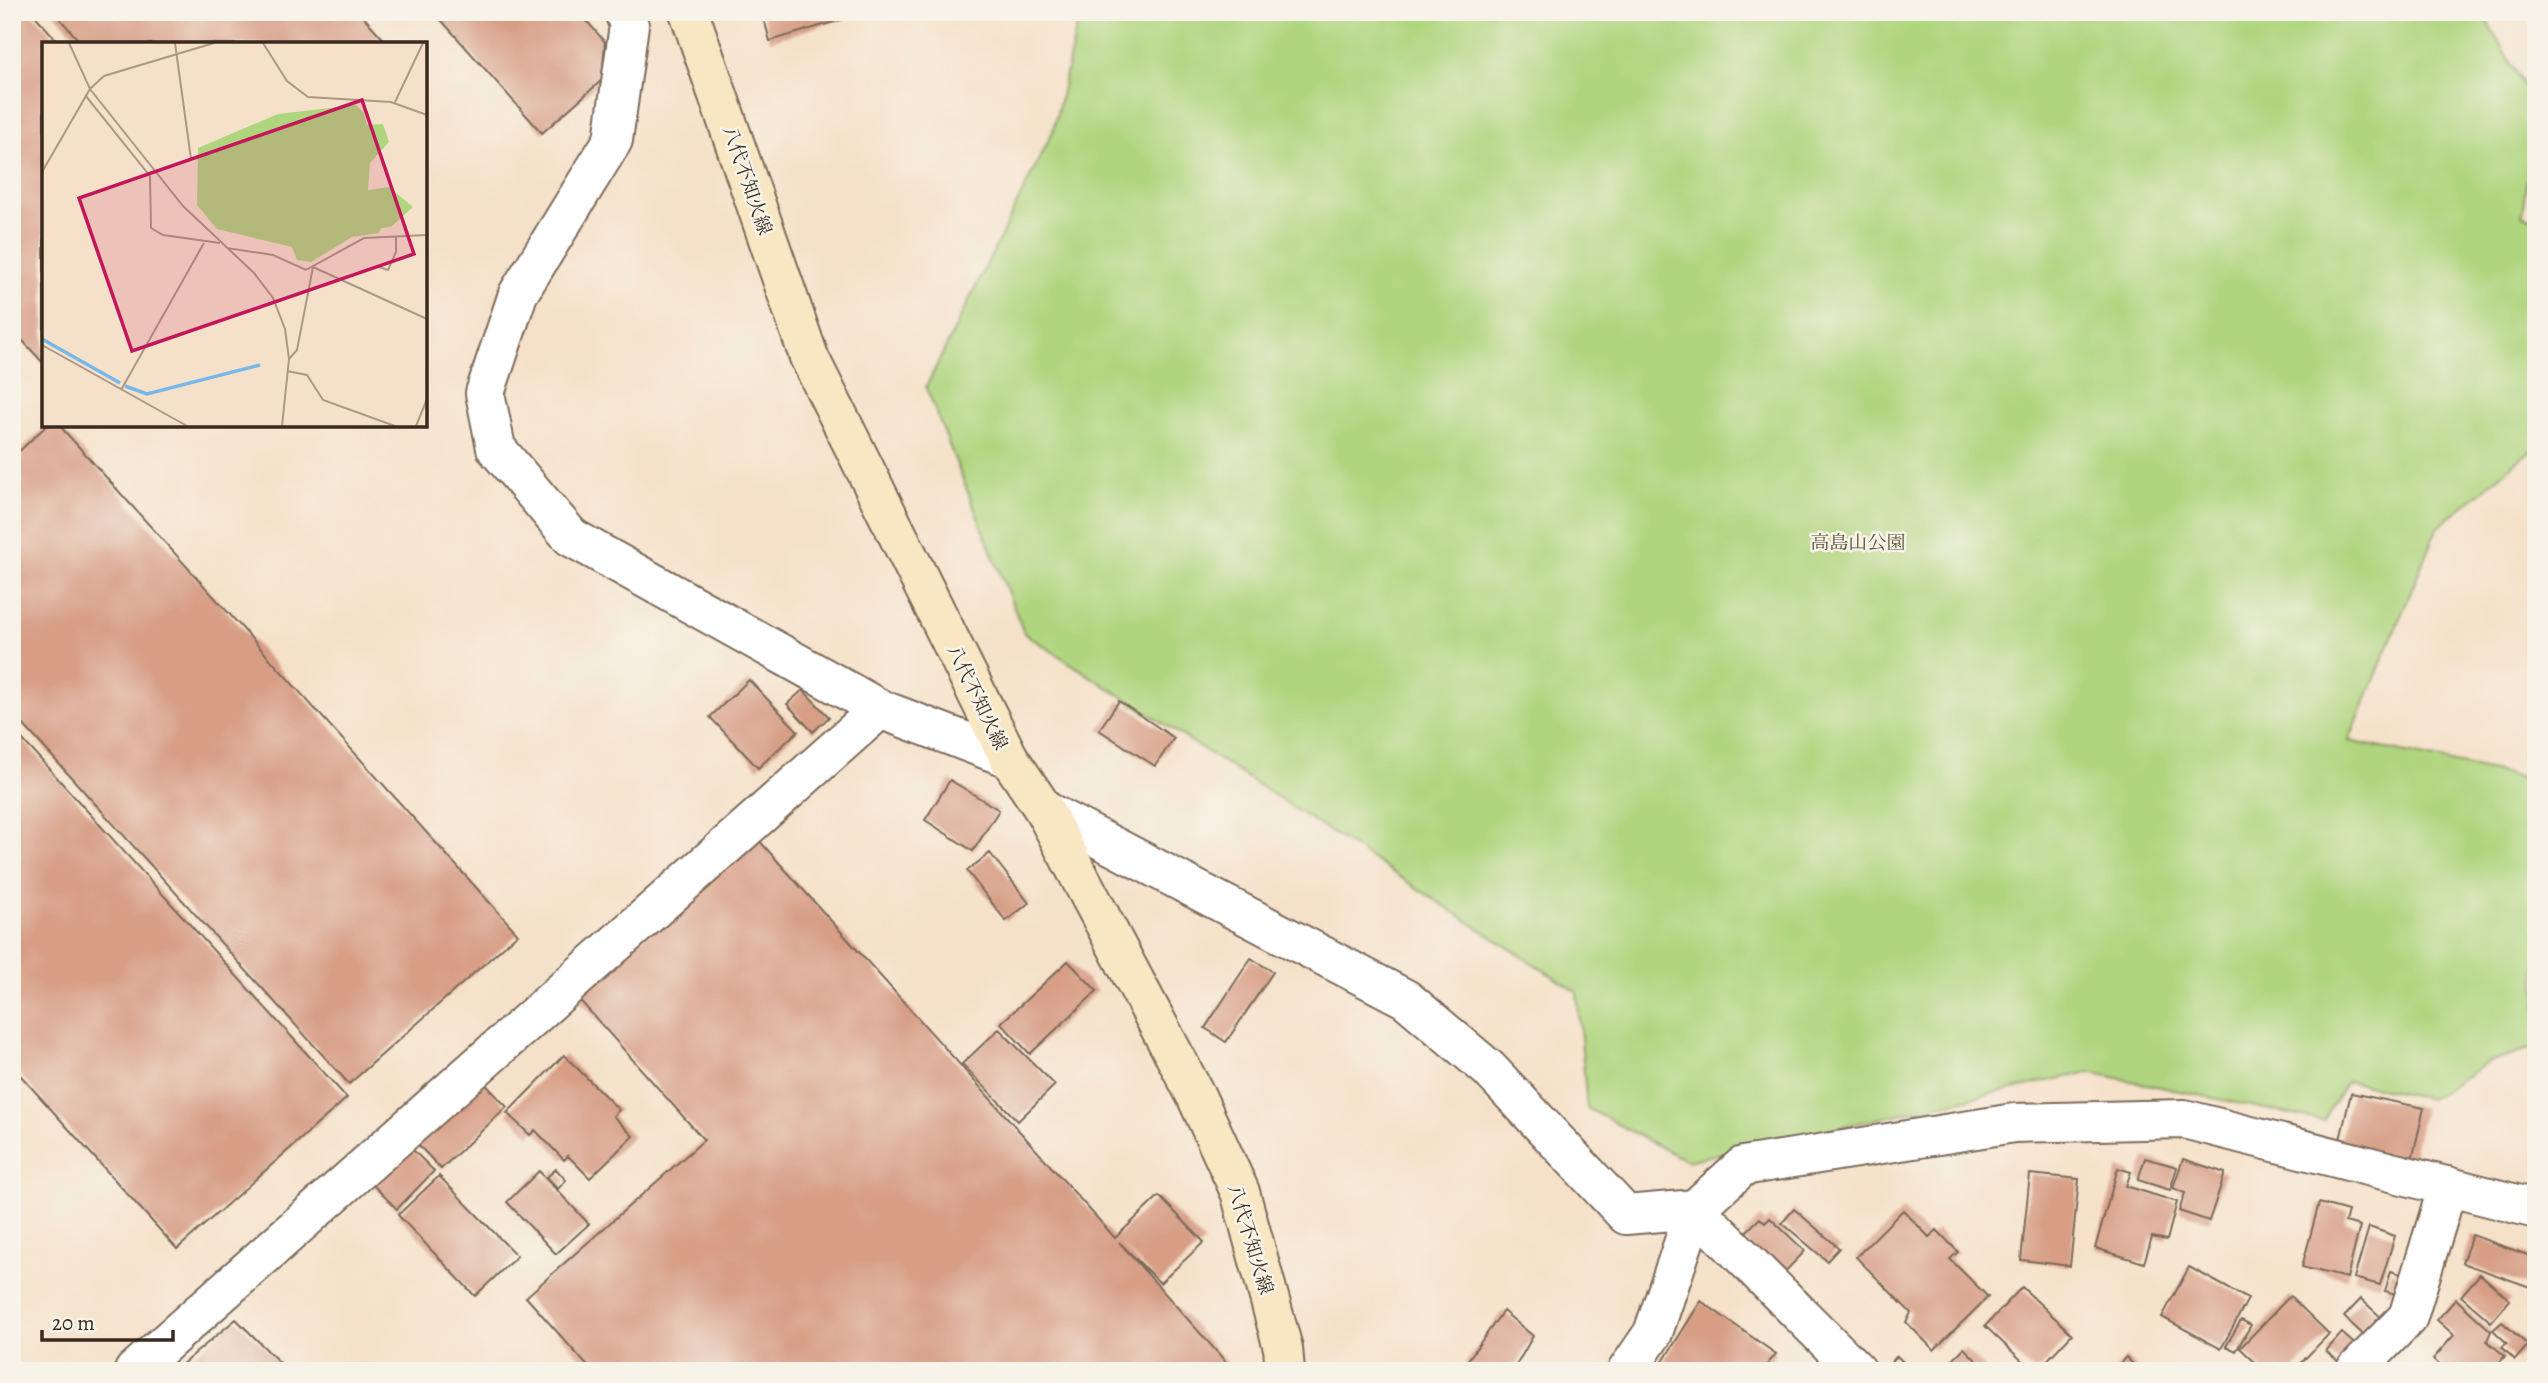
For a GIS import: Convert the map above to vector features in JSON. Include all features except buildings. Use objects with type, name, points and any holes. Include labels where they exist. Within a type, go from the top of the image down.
[{"type":"main road","name":"八代不知火線","points":[[689,12],[809,357],[1009,758],[1044,810],[1196,1096],[1240,1192],[1283,1348],[1285,1371]]},
{"type":"street","points":[[624,12],[629,25],[613,141],[518,294],[485,393],[496,448],[570,537],[880,709],[1009,758]]},
{"type":"street","points":[[134,1371],[880,709]]},
{"type":"street","points":[[1044,810],[1406,999],[1489,1069],[1626,1215],[1695,1209],[1857,1371]]},
{"type":"street","points":[[1627,1371],[1653,1333],[1695,1209],[1743,1166],[2014,1123],[2184,1119],[2536,1209]]},
{"type":"street","points":[[2355,1371],[2408,1317],[2448,1186]]},
{"type":"green space","name":"高島山公園","points":[[1080,12],[2440,12],[2487,21],[2536,108],[2522,216],[2536,220],[2536,446],[2437,528],[2349,741],[2526,778],[2536,794],[2536,1047],[2488,1062],[2431,1099],[2347,1081],[2323,1121],[2089,1072],[1687,1161],[1587,1108],[1577,992],[1024,633],[926,387],[1053,131]]}]
